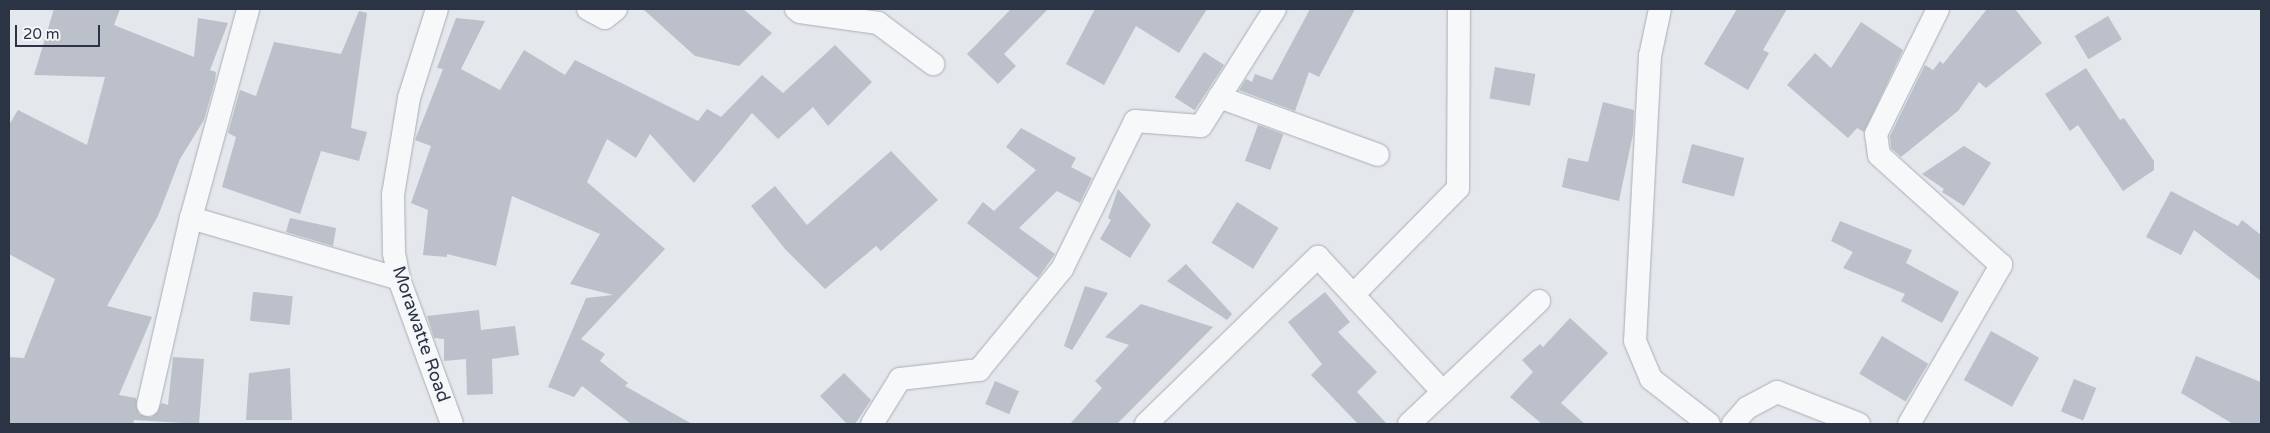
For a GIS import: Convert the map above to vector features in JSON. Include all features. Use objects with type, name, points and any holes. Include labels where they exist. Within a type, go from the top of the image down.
[{"type":"street","points":[[148,405],[191,218],[248,9]]},
{"type":"street","name":"Morawatte Road","points":[[437,9],[409,98],[393,195],[399,279],[452,424]]},
{"type":"street","points":[[588,9],[605,18],[616,9]]},
{"type":"street","points":[[796,9],[800,12],[878,23],[933,64]]},
{"type":"street","points":[[872,424],[900,379],[979,370],[1062,269],[1135,121],[1201,126],[1275,9]]},
{"type":"street","points":[[1354,294],[1458,188],[1459,9]]},
{"type":"street","points":[[1660,9],[1650,56],[1636,341],[1651,379],[1709,424]]},
{"type":"street","points":[[1909,424],[2001,265],[1879,155],[1876,134],[1938,9]]},
{"type":"street","points":[[1219,97],[1378,155]]},
{"type":"street","points":[[191,218],[399,279]]},
{"type":"street","points":[[1146,424],[1318,256],[1442,392]]},
{"type":"street","points":[[1409,424],[1539,300]]},
{"type":"street","points":[[1733,424],[1747,408],[1777,392],[1859,424]]},
{"type":"building","points":[[54,9],[120,9],[114,25],[194,57],[198,18],[228,23],[210,70],[216,72],[215,81],[204,120],[180,159],[158,216],[107,306],[152,317],[119,395],[136,398],[139,414],[152,417],[162,403],[168,405],[173,357],[204,359],[199,424],[134,420],[133,424],[9,424],[9,357],[24,358],[55,279],[9,254],[9,125],[18,110],[87,145],[105,77],[34,75]]},
{"type":"building","points":[[643,9],[743,9],[772,33],[739,66],[695,56]]},
{"type":"building","points":[[1011,9],[1048,9],[1004,54],[1016,66],[998,84],[967,54]]},
{"type":"building","points":[[1095,9],[1207,9],[1179,53],[1136,26],[1104,85],[1066,64]]},
{"type":"building","points":[[1310,9],[1355,9],[1319,77],[1309,72],[1295,111],[1239,90],[1246,79],[1252,82],[1255,74],[1272,80]]},
{"type":"building","points":[[1737,9],[1787,9],[1763,50],[1769,53],[1748,90],[1704,64]]},
{"type":"building","points":[[1987,9],[2015,9],[2042,43],[1986,88],[1979,82],[1958,111],[1901,157],[1891,148],[1890,136],[1925,65],[1933,70],[1940,61],[1943,64]]},
{"type":"building","points":[[359,11],[367,13],[351,128],[367,132],[359,161],[321,151],[300,214],[222,187],[236,137],[228,133],[240,90],[256,96],[274,42],[341,54]]},
{"type":"building","points":[[2108,16],[2122,39],[2088,59],[2075,36]]},
{"type":"building","points":[[456,18],[485,21],[461,69],[500,90],[524,50],[565,75],[575,60],[698,121],[707,109],[721,117],[762,75],[783,93],[835,45],[872,82],[828,126],[813,107],[778,139],[752,113],[694,183],[650,134],[636,158],[607,139],[587,182],[665,249],[581,339],[605,354],[600,361],[628,383],[625,386],[692,424],[631,424],[582,386],[574,397],[548,387],[586,298],[613,295],[570,284],[600,234],[512,196],[496,266],[447,254],[447,257],[423,255],[428,210],[411,203],[431,146],[415,140],[443,69],[437,68]]},
{"type":"building","points":[[1861,22],[1903,50],[1864,132],[1857,128],[1848,138],[1787,85],[1815,53],[1831,68]]},
{"type":"building","points":[[1204,52],[1224,65],[1195,110],[1175,97]]},
{"type":"building","points":[[1495,67],[1535,74],[1530,106],[1489,99]]},
{"type":"building","points":[[2086,68],[2120,120],[2124,118],[2154,161],[2154,170],[2123,191],[2078,125],[2070,131],[2045,94]]},
{"type":"building","points":[[1603,102],[1634,110],[1633,134],[1619,201],[1562,187],[1568,158],[1588,162]]},
{"type":"building","points":[[1258,125],[1283,134],[1270,170],[1245,161]]},
{"type":"building","points":[[1021,128],[1076,158],[1071,167],[1092,178],[1080,203],[1057,191],[1019,228],[1055,254],[1038,278],[967,223],[983,202],[994,211],[1036,170],[1006,147]]},
{"type":"building","points":[[1692,144],[1744,158],[1734,197],[1682,183]]},
{"type":"building","points":[[1964,146],[1991,163],[1964,206],[1942,192],[1944,189],[1922,174]]},
{"type":"building","points":[[891,151],[938,200],[881,251],[876,246],[825,289],[785,249],[751,206],[775,186],[807,225]]},
{"type":"building","points":[[1118,189],[1151,225],[1130,258],[1100,239],[1111,220],[1108,218]]},
{"type":"building","points":[[2171,191],[2238,226],[2242,220],[2261,235],[2261,281],[2194,230],[2181,255],[2146,237]]},
{"type":"building","points":[[1237,202],[1279,228],[1253,269],[1212,243]]},
{"type":"building","points":[[290,218],[336,228],[333,246],[286,232]]},
{"type":"building","points":[[1840,221],[1912,250],[1906,263],[1959,292],[1942,323],[1901,301],[1905,294],[1843,268],[1853,252],[1831,241]]},
{"type":"building","points":[[1186,264],[1232,314],[1227,320],[1167,281]]},
{"type":"building","points":[[1085,286],[1108,293],[1072,350],[1064,346]]},
{"type":"building","points":[[253,292],[293,296],[290,325],[250,321]]},
{"type":"building","points":[[1325,292],[1350,322],[1338,332],[1377,372],[1357,392],[1387,424],[1358,424],[1311,375],[1322,364],[1288,322]]},
{"type":"building","points":[[1141,304],[1213,327],[1117,424],[1070,424],[1102,388],[1095,381],[1129,345],[1105,337]]},
{"type":"building","points":[[479,310],[481,330],[515,326],[519,355],[492,359],[493,394],[467,395],[466,359],[444,361],[444,339],[434,338],[427,316]]},
{"type":"building","points":[[1570,318],[1608,353],[1561,403],[1585,424],[1542,424],[1510,397],[1533,372],[1522,360],[1540,344],[1543,347]]},
{"type":"building","points":[[1991,331],[2039,358],[2012,407],[1964,380]]},
{"type":"building","points":[[1882,336],[1928,364],[1906,402],[1859,374]]},
{"type":"building","points":[[2196,356],[2261,382],[2261,424],[2233,424],[2181,393]]},
{"type":"building","points":[[290,368],[292,420],[246,420],[249,373]]},
{"type":"building","points":[[844,373],[871,400],[855,424],[847,424],[820,396]]},
{"type":"building","points":[[2074,379],[2096,388],[2083,420],[2061,411]]},
{"type":"building","points":[[995,381],[1019,391],[1009,414],[985,404]]}]
